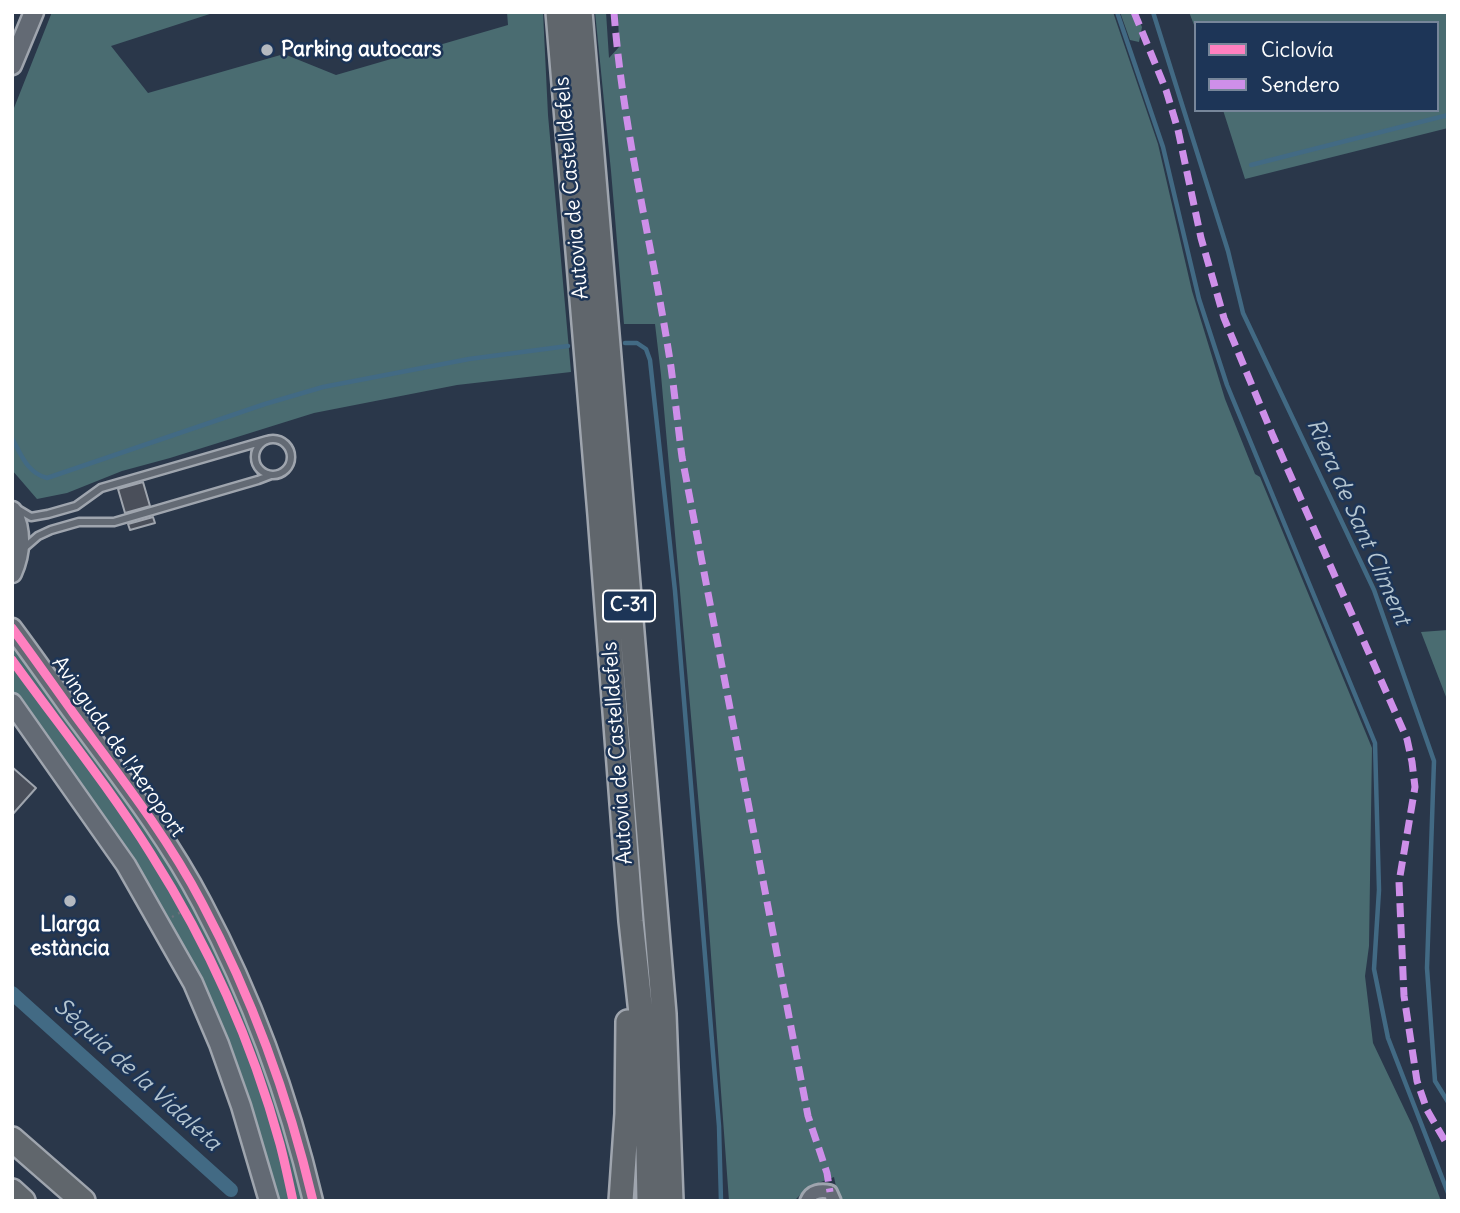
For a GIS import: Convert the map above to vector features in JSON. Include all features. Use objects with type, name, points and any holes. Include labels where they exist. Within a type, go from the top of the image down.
[{"type":"highway","name":"Autovia de Castelldefels","points":[[558,12],[631,921],[641,1013],[647,1103],[649,1201]]},
{"type":"highway","name":"Autovia de Castelldefels","points":[[580,12],[664,1014],[671,1201]]},
{"type":"highway","points":[[621,1201],[627,1114],[631,921]]},
{"type":"highway","points":[[12,1139],[83,1201]]},
{"type":"highway","points":[[12,1191],[23,1201]]},
{"type":"street","points":[[12,65],[34,12]]},
{"type":"street","points":[[12,511],[20,543],[15,565]]},
{"type":"street","name":"Avinguda de l'Aeroport","points":[[12,628],[126,784],[201,901],[237,972],[261,1030],[285,1096],[313,1201]]},
{"type":"street","points":[[12,704],[126,865],[193,983],[241,1106],[270,1201]]},
{"type":"street","points":[[807,1201],[815,1192],[824,1191],[830,1192],[834,1201]]},
{"type":"lane","points":[[267,440],[257,448],[255,458],[261,471],[271,475]]},
{"type":"lane","points":[[12,506],[30,517],[48,514],[76,506],[101,488],[267,440],[282,441],[291,456],[285,470],[279,474],[114,522],[79,522],[47,531],[30,541],[15,565]]},
{"type":"path","points":[[177,899],[190,921]]},
{"type":"path","points":[[160,923],[201,901]]},
{"type":"green space","points":[[52,12],[216,12],[111,46],[148,93],[284,54],[336,75],[508,25],[507,12],[543,12],[548,115],[571,372],[457,385],[314,413],[122,471],[67,493],[37,499],[12,470],[12,113]]},
{"type":"green space","points":[[595,12],[606,12],[609,58],[619,47],[618,12],[1113,12],[1158,144],[1192,291],[1225,399],[1372,748],[1369,946],[1365,976],[1373,1043],[1412,1125],[1441,1201],[839,1201],[834,1177],[808,1187],[794,1201],[729,1201],[706,887],[661,375],[655,324],[624,324]]},
{"type":"green space","points":[[1120,12],[1135,12],[1142,27],[1139,42],[1130,40]]},
{"type":"green space","points":[[1189,12],[1448,12],[1448,128],[1245,179],[1224,112],[1439,112],[1439,21],[1194,21],[1194,25]]},
{"type":"green space","points":[[1448,630],[1448,702],[1421,632]]},
{"type":"green space","points":[[12,637],[112,775],[189,896],[221,955],[268,1069],[303,1201],[272,1201],[191,964],[160,907],[84,790],[12,690]]},
{"type":"building","points":[[143,482],[150,506],[125,513],[118,489]]},
{"type":"building","points":[[153,517],[155,523],[130,530],[128,524]]},
{"type":"building","points":[[12,767],[36,788],[12,815]]},
{"type":"waterway","points":[[1117,12],[1163,147],[1199,299],[1227,385],[1375,743],[1379,890],[1374,969],[1388,1038],[1448,1193]]},
{"type":"waterway","name":"Riera de Sant Climent","points":[[1153,12],[1228,251],[1243,313],[1374,590],[1434,761],[1427,968],[1435,1081],[1448,1102]]},
{"type":"waterway","points":[[1251,165],[1448,115]]},
{"type":"waterway","points":[[625,343],[637,343],[646,349],[650,360],[675,591],[719,1126],[721,1201]]},
{"type":"waterway","points":[[12,438],[34,472],[47,478],[323,387],[469,359],[568,346]]},
{"type":"waterway","name":"Sèquia de la Vidaleta","points":[[12,993],[231,1190]]},
{"type":"marked path","points":[[614,12],[624,101],[664,323],[682,457],[808,1116],[827,1173],[830,1192]]},
{"type":"marked path","points":[[1134,12],[1166,90],[1178,130],[1201,238],[1224,318],[1273,436],[1407,739],[1415,787],[1399,882],[1404,996],[1417,1081],[1427,1110],[1448,1146]]},
{"type":"cycle path","points":[[12,628],[142,806],[202,903],[237,975],[267,1048],[292,1123],[313,1201]]},
{"type":"cycle path","points":[[12,660],[118,805],[151,854],[191,923],[226,994],[256,1068],[280,1144],[293,1201]]},
{"type":"place","name":"Parking autocars","points":[[267,50]]},
{"type":"place","name":"Llarga estància","points":[[70,901]]}]
